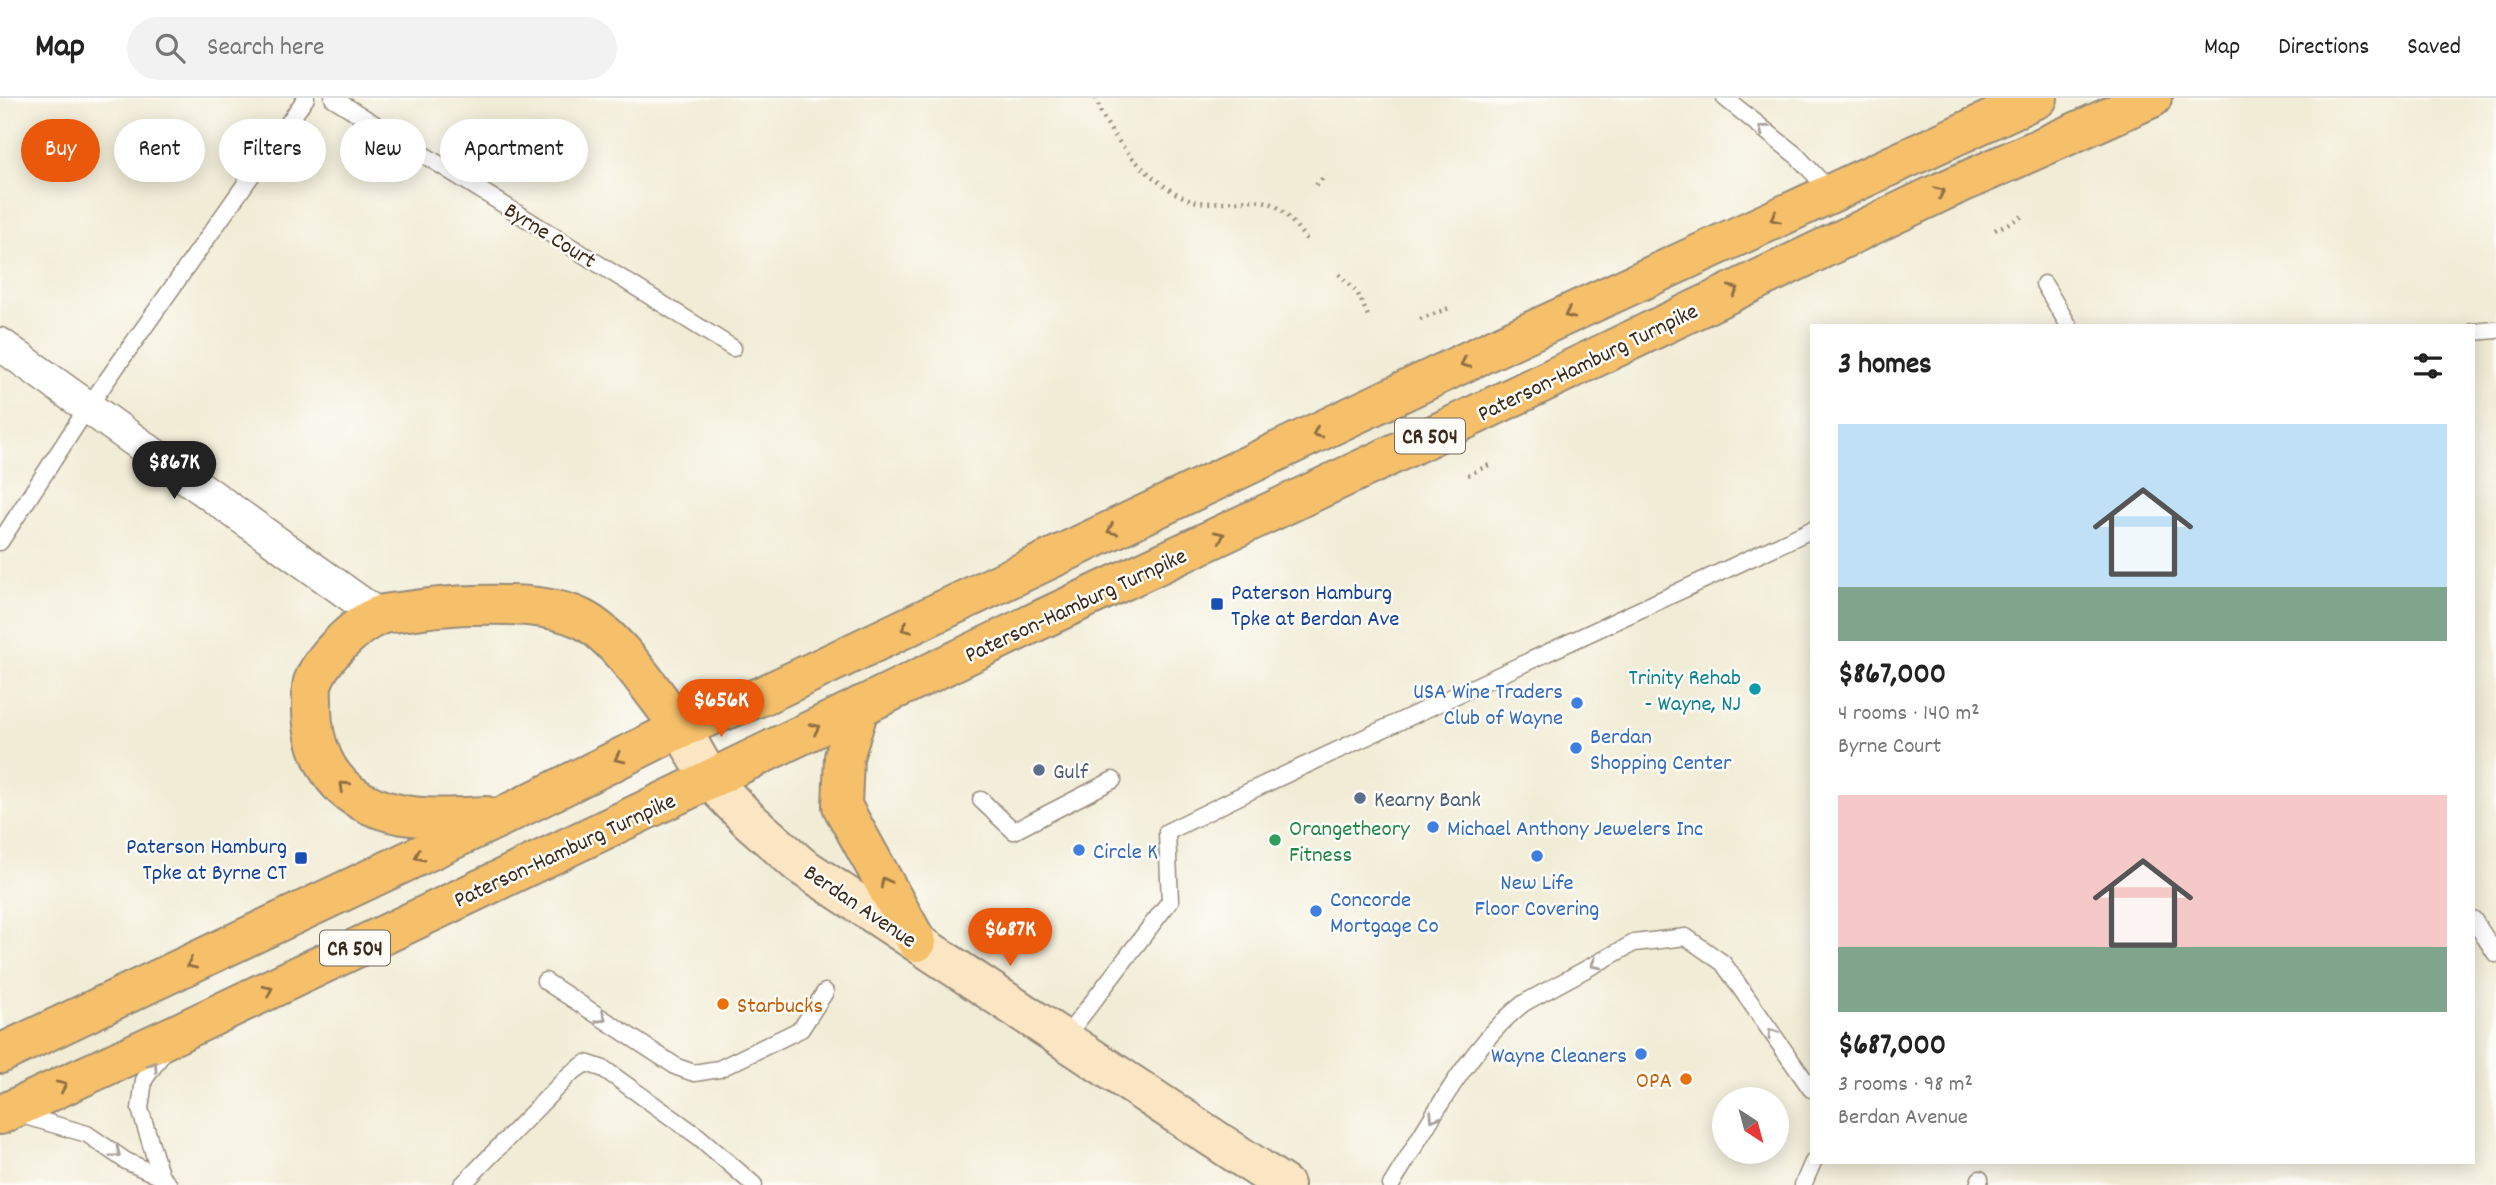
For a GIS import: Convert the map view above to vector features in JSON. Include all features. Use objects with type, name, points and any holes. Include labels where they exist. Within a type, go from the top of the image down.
[{"type":"main road","name":"CR 504","points":[[0,1054],[503,816],[681,728],[764,695],[1831,192],[2038,98]]},
{"type":"main road","name":"Paterson-Hamburg Turnpike","points":[[4,1113],[176,1034],[1941,192],[2152,98]]},
{"type":"main road","points":[[503,816],[430,819],[400,814],[363,802],[348,791],[322,759],[312,724],[312,683],[335,646],[378,615],[446,605],[540,607],[582,619],[612,642],[681,728]]},
{"type":"main road","points":[[860,706],[844,757],[842,806],[917,942]]},
{"type":"main road","name":"Berdan Avenue","points":[[681,728],[710,780],[749,820],[800,865],[1284,1185]]},
{"type":"street","points":[[0,344],[378,615]]},
{"type":"lane","points":[[0,542],[88,407],[306,98]]},
{"type":"lane","name":"Byrne Court","points":[[333,98],[733,348]]},
{"type":"lane","points":[[1725,98],[1797,156],[1831,192]]},
{"type":"lane","points":[[2044,284],[2068,324]]},
{"type":"lane","points":[[2475,332],[2496,330]]},
{"type":"lane","points":[[1064,1040],[1170,901],[1167,832],[1261,785],[1810,530]]},
{"type":"lane","points":[[981,800],[1014,831],[1112,780]]},
{"type":"lane","points":[[2475,922],[2496,954]]},
{"type":"lane","points":[[1391,1185],[1455,1084],[1508,1015],[1546,990],[1634,943],[1686,937],[1723,963],[1810,1088]]},
{"type":"lane","points":[[545,981],[677,1067],[694,1073],[719,1069],[801,1029],[825,992]]},
{"type":"lane","points":[[165,1181],[140,1109],[144,1080],[176,1034]]},
{"type":"lane","points":[[462,1185],[570,1074],[586,1063],[604,1069],[699,1138],[754,1185]]},
{"type":"lane","points":[[4,1113],[87,1134],[126,1161],[165,1181]]},
{"type":"lane","points":[[1803,1185],[1812,1164]]},
{"type":"path","points":[[1096,98],[1107,127],[1162,185],[1188,199],[1200,202],[1273,204],[1308,241]]},
{"type":"path","points":[[1316,185],[1326,175]]},
{"type":"path","points":[[1995,230],[2023,216]]},
{"type":"path","points":[[1339,274],[1358,295],[1369,318]]},
{"type":"path","points":[[1420,319],[1449,308]]},
{"type":"path","points":[[1468,475],[1489,465]]},
{"type":"place","name":"Paterson Hamburg Tpke at Berdan Ave","points":[[1217,604]]},
{"type":"place","name":"Trinity Rehab - Wayne, NJ","points":[[1755,689]]},
{"type":"place","name":"USA Wine Traders Club of Wayne","points":[[1577,703]]},
{"type":"place","name":"Berdan Shopping Center","points":[[1576,748]]},
{"type":"place","name":"Gulf","points":[[1039,770]]},
{"type":"place","name":"Kearny Bank","points":[[1360,798]]},
{"type":"place","name":"Michael Anthony Jewelers Inc","points":[[1433,827]]},
{"type":"place","name":"Orangetheory Fitness","points":[[1275,840]]},
{"type":"place","name":"Circle K","points":[[1079,850]]},
{"type":"place","name":"New Life Floor Covering","points":[[1537,856]]},
{"type":"place","name":"Paterson Hamburg Tpke at Byrne CT","points":[[301,858]]},
{"type":"place","name":"Concorde Mortgage Co","points":[[1316,911]]},
{"type":"place","name":"Starbucks","points":[[723,1004]]},
{"type":"place","name":"Wayne Cleaners","points":[[1641,1054]]},
{"type":"place","name":"OPA","points":[[1686,1079]]}]
